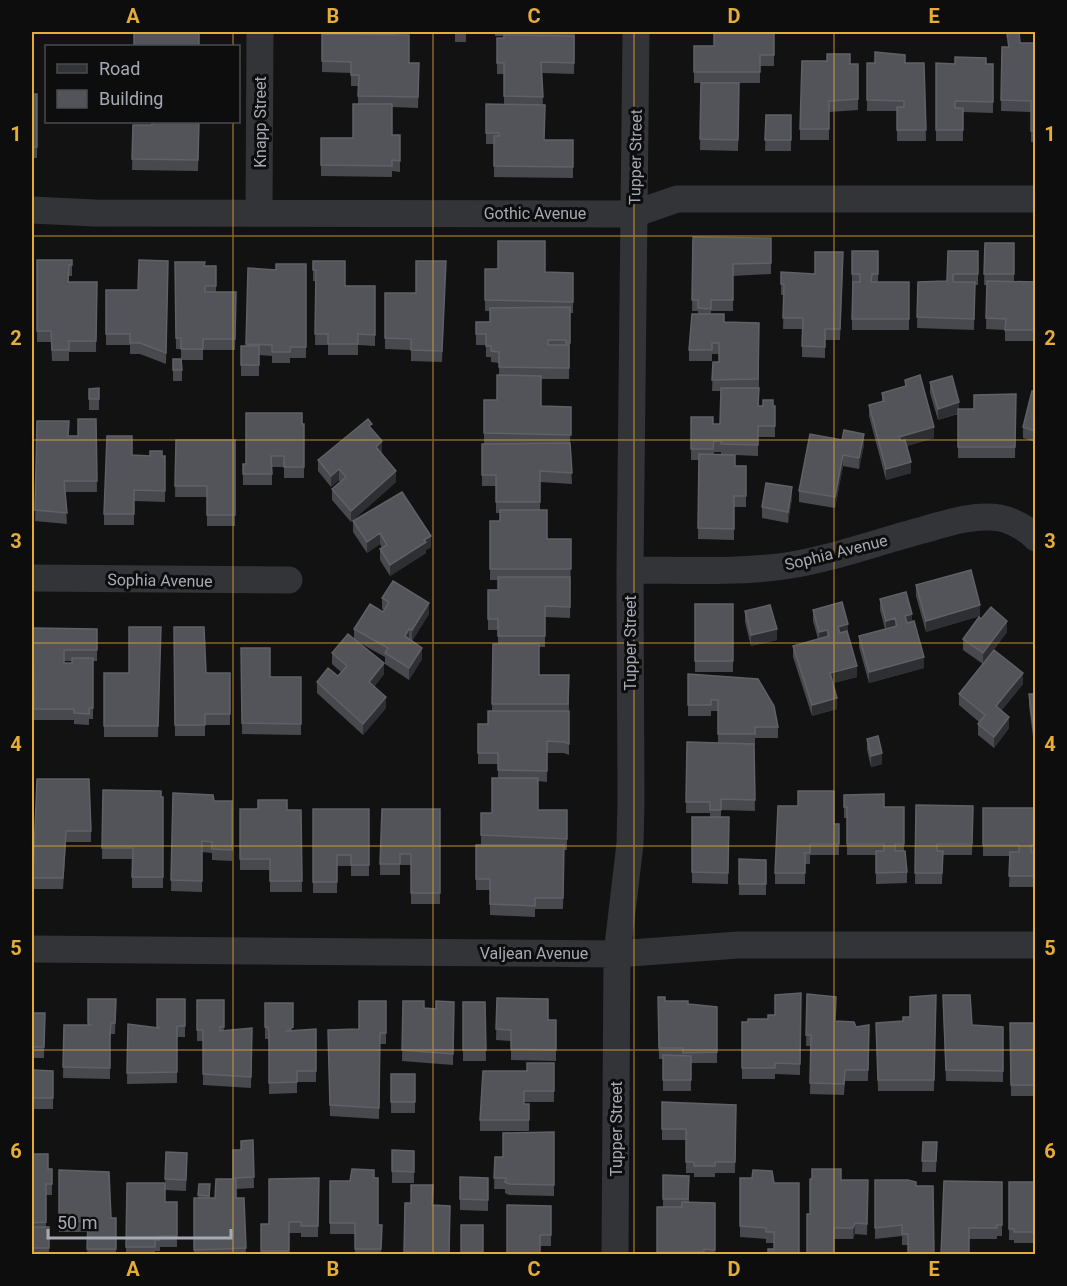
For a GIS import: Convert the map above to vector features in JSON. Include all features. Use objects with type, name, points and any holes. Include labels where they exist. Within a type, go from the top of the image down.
[{"type":"street","name":"Knapp Street","points":[[259,212],[260,32]]},
{"type":"street","name":"Tupper Street","points":[[615,1254],[617,954],[630,844],[630,570],[636,32]]},
{"type":"street","name":"Gothic Avenue","points":[[32,210],[95,213],[634,214],[677,199],[1035,199]]},
{"type":"street","name":"Sophia Avenue","points":[[630,570],[742,571],[788,565],[847,553],[955,521],[976,518],[1001,518],[1031,532],[1035,537]]},
{"type":"street","name":"Sophia Avenue","points":[[32,578],[289,580]]},
{"type":"street","name":"Valjean Avenue","points":[[32,949],[617,954],[738,945],[1035,945]]},
{"type":"building","points":[[134,32],[199,32],[199,45],[134,45]]},
{"type":"building","points":[[714,32],[774,32],[774,55],[760,55],[760,72],[694,72],[694,46],[714,46]]},
{"type":"building","points":[[1019,32],[1020,43],[1035,43],[1035,131],[1031,131],[1031,101],[1001,100],[1002,47],[1009,47],[1007,34]]},
{"type":"building","points":[[322,34],[409,35],[409,63],[419,63],[418,97],[358,96],[359,75],[351,75],[351,62],[322,61]]},
{"type":"building","points":[[504,35],[574,36],[574,63],[541,62],[543,97],[504,96],[504,63],[497,63],[497,38],[504,38]]},
{"type":"building","points":[[875,52],[905,55],[905,63],[924,63],[926,130],[897,130],[897,107],[904,107],[904,101],[867,100],[867,63],[875,63]]},
{"type":"building","points":[[827,54],[850,54],[850,64],[858,64],[858,99],[829,101],[829,129],[800,129],[802,61],[827,61]]},
{"type":"building","points":[[955,57],[986,58],[986,64],[993,64],[993,102],[955,101],[955,108],[963,108],[963,130],[936,130],[936,63],[955,64]]},
{"type":"building","points":[[701,83],[739,83],[738,140],[700,139]]},
{"type":"building","points":[[32,94],[37,94],[37,147],[32,147]]},
{"type":"building","points":[[353,104],[392,104],[392,135],[400,135],[400,161],[392,160],[392,166],[321,165],[321,138],[353,138]]},
{"type":"building","points":[[486,104],[545,105],[544,140],[573,140],[573,167],[494,166],[494,136],[499,136],[499,133],[486,133]]},
{"type":"building","points":[[766,115],[791,115],[791,140],[765,140]]},
{"type":"building","points":[[152,123],[199,123],[198,160],[132,159],[133,125],[152,125]]},
{"type":"building","points":[[693,237],[771,238],[771,263],[733,264],[733,300],[711,300],[711,309],[698,308],[698,300],[692,300]]},
{"type":"building","points":[[498,241],[545,241],[545,272],[573,273],[573,302],[485,300],[485,269],[498,269]]},
{"type":"building","points":[[985,243],[1014,243],[1014,274],[984,274]]},
{"type":"building","points":[[852,251],[878,251],[878,274],[872,274],[871,282],[909,282],[909,319],[852,319],[853,282],[860,282],[860,274],[852,274]]},
{"type":"building","points":[[948,251],[978,251],[978,274],[953,274],[953,282],[975,282],[974,319],[917,317],[918,282],[947,281]]},
{"type":"building","points":[[815,252],[843,252],[840,329],[825,329],[825,347],[802,346],[803,318],[783,318],[784,284],[781,284],[781,272],[815,274]]},
{"type":"building","points":[[37,260],[72,260],[72,265],[69,265],[68,282],[97,282],[96,341],[69,341],[69,350],[52,350],[51,331],[37,331]]},
{"type":"building","points":[[139,260],[168,261],[166,353],[140,343],[130,343],[130,334],[106,334],[106,290],[138,290]]},
{"type":"building","points":[[313,261],[345,261],[345,286],[375,286],[375,335],[358,334],[358,344],[328,344],[328,334],[315,334],[316,270],[313,270]]},
{"type":"building","points":[[416,261],[446,261],[442,351],[411,350],[411,339],[385,338],[385,293],[416,293]]},
{"type":"building","points":[[175,262],[205,262],[204,266],[216,266],[216,286],[205,286],[205,292],[236,292],[235,339],[203,339],[203,349],[181,349],[181,338],[176,338]]},
{"type":"building","points":[[276,264],[306,264],[306,347],[290,347],[290,352],[272,352],[272,345],[246,344],[248,268],[276,270]]},
{"type":"building","points":[[987,281],[1035,282],[1035,330],[1005,330],[1006,319],[986,318]]},
{"type":"building","points":[[570,307],[570,343],[566,343],[566,340],[548,340],[548,345],[569,345],[569,368],[499,367],[499,352],[491,351],[491,346],[486,346],[486,334],[476,334],[476,322],[490,322],[490,308]]},
{"type":"building","points":[[692,314],[724,314],[724,322],[759,323],[758,379],[712,380],[713,362],[719,362],[719,343],[712,343],[712,350],[689,350]]},
{"type":"building","points":[[241,346],[259,346],[259,365],[241,365]]},
{"type":"building","points":[[173,359],[181,359],[182,370],[173,370]]},
{"type":"building","points":[[497,375],[541,376],[541,406],[571,407],[571,435],[484,433],[484,400],[497,400]]},
{"type":"building","points":[[920,375],[934,427],[899,437],[901,441],[905,440],[911,462],[886,469],[869,405],[884,401],[882,393],[906,386],[905,380]]},
{"type":"building","points":[[952,376],[959,402],[938,409],[930,382]]},
{"type":"building","points":[[99,388],[99,399],[89,399],[89,389]]},
{"type":"building","points":[[721,388],[759,388],[758,406],[763,406],[763,400],[773,400],[775,426],[758,426],[758,445],[721,444],[721,441],[714,441],[713,449],[691,449],[691,417],[713,417],[713,424],[720,424]]},
{"type":"building","points":[[1032,391],[1035,392],[1035,431],[1023,427]]},
{"type":"building","points":[[1016,394],[1015,447],[958,447],[958,409],[974,409],[974,395]]},
{"type":"building","points":[[246,413],[302,413],[304,467],[284,467],[284,456],[271,456],[272,474],[243,474],[243,464],[246,464]]},
{"type":"building","points":[[78,419],[96,419],[97,481],[64,481],[67,513],[35,510],[37,421],[69,421],[68,436],[78,436]]},
{"type":"building","points":[[368,419],[372,424],[369,426],[382,441],[376,447],[396,471],[351,511],[332,489],[346,477],[339,469],[331,476],[318,460]]},
{"type":"building","points":[[844,430],[864,434],[859,458],[843,455],[835,497],[799,491],[810,434],[842,440]]},
{"type":"building","points":[[107,436],[132,436],[132,455],[150,456],[150,451],[162,451],[162,456],[165,456],[165,491],[134,490],[134,514],[104,514]]},
{"type":"building","points":[[176,440],[235,440],[235,515],[207,515],[207,486],[175,486]]},
{"type":"building","points":[[570,443],[572,473],[540,471],[540,502],[496,502],[496,475],[482,475],[482,444]]},
{"type":"building","points":[[699,454],[735,455],[735,466],[746,466],[746,496],[734,496],[734,529],[698,528]]},
{"type":"building","points":[[766,483],[792,487],[788,512],[762,507]]},
{"type":"building","points":[[402,492],[431,536],[424,540],[426,542],[390,565],[380,549],[387,545],[380,533],[367,542],[353,521]]},
{"type":"building","points":[[500,510],[547,510],[547,539],[571,539],[571,569],[490,569],[490,521],[500,521]]},
{"type":"building","points":[[971,570],[980,605],[926,621],[916,585]]},
{"type":"building","points":[[498,577],[570,577],[570,607],[545,606],[545,636],[498,636],[498,619],[488,619],[488,590],[498,590]]},
{"type":"building","points":[[393,581],[429,603],[412,630],[409,629],[405,636],[422,648],[409,668],[385,653],[388,648],[354,629],[370,604],[383,612],[389,602],[382,598]]},
{"type":"building","points":[[906,592],[912,614],[905,616],[907,623],[914,621],[924,657],[869,672],[859,636],[897,626],[895,618],[886,621],[880,599]]},
{"type":"building","points":[[842,602],[848,624],[838,627],[840,633],[847,631],[857,666],[830,673],[837,698],[812,705],[793,646],[829,636],[827,630],[819,632],[813,610]]},
{"type":"building","points":[[695,604],[733,604],[733,661],[695,661]]},
{"type":"building","points":[[770,605],[777,629],[751,635],[745,611]]},
{"type":"building","points":[[991,607],[1007,621],[983,653],[963,639],[979,617],[981,619]]},
{"type":"building","points":[[129,627],[161,627],[158,726],[104,726],[104,673],[129,673]]},
{"type":"building","points":[[174,627],[204,627],[206,673],[230,673],[230,714],[205,714],[205,725],[175,725]]},
{"type":"building","points":[[33,628],[97,629],[97,650],[64,650],[64,663],[72,663],[72,658],[93,658],[93,708],[89,708],[89,714],[74,713],[74,709],[34,709]]},
{"type":"building","points":[[348,634],[384,663],[369,682],[386,697],[363,724],[317,682],[328,668],[338,676],[347,666],[332,653]]},
{"type":"building","points":[[493,644],[539,644],[539,675],[569,675],[568,704],[492,704]]},
{"type":"building","points":[[241,648],[270,648],[270,677],[301,677],[301,724],[242,723]]},
{"type":"building","points":[[994,650],[1023,673],[996,706],[1009,717],[994,737],[978,724],[985,715],[959,694]]},
{"type":"building","points":[[688,674],[758,679],[774,706],[778,727],[755,727],[755,734],[718,734],[718,700],[711,700],[711,705],[688,705]]},
{"type":"building","points":[[1029,694],[1035,694],[1035,741]]},
{"type":"building","points":[[488,711],[569,711],[569,744],[547,741],[547,771],[498,770],[498,753],[478,753],[478,724],[488,724]]},
{"type":"building","points":[[878,736],[882,753],[871,756],[867,739]]},
{"type":"building","points":[[687,742],[754,744],[755,800],[721,799],[721,810],[710,810],[710,802],[686,802]]},
{"type":"building","points":[[492,778],[538,778],[538,810],[567,810],[567,839],[481,835],[481,813],[492,813]]},
{"type":"building","points":[[37,779],[89,779],[91,831],[66,831],[63,878],[33,878]]},
{"type":"building","points":[[103,790],[161,791],[161,797],[163,797],[163,877],[132,877],[133,848],[102,848]]},
{"type":"building","points":[[798,791],[834,791],[834,824],[839,824],[839,844],[810,844],[810,853],[805,853],[805,873],[775,873],[778,806],[798,806]]},
{"type":"building","points":[[173,793],[213,795],[214,801],[232,801],[232,850],[212,849],[212,842],[202,841],[202,881],[171,880]]},
{"type":"building","points":[[884,794],[884,807],[904,807],[904,844],[895,844],[895,851],[905,851],[907,872],[876,873],[876,851],[884,851],[884,844],[847,844],[847,807],[844,807],[844,795]]},
{"type":"building","points":[[258,800],[287,800],[287,810],[301,810],[302,881],[270,881],[270,859],[240,859],[240,809],[258,809]]},
{"type":"building","points":[[916,805],[973,806],[972,844],[937,844],[937,851],[943,851],[942,873],[915,873]]},
{"type":"building","points":[[983,808],[1035,808],[1035,845],[1031,845],[1031,852],[1035,852],[1035,876],[1009,876],[1010,852],[1019,852],[1019,845],[983,845]]},
{"type":"building","points":[[313,809],[369,809],[369,865],[351,865],[351,855],[337,855],[337,882],[313,882]]},
{"type":"building","points":[[382,809],[440,809],[440,893],[411,893],[411,854],[400,854],[400,864],[380,864]]},
{"type":"building","points":[[692,817],[729,817],[728,873],[692,872]]},
{"type":"building","points":[[476,845],[564,845],[563,898],[535,898],[535,906],[490,904],[490,879],[476,879]]},
{"type":"building","points":[[739,859],[766,860],[766,884],[739,884]]},
{"type":"building","points":[[801,993],[800,1064],[775,1063],[775,1068],[742,1068],[742,1022],[748,1022],[748,1019],[768,1019],[768,1015],[775,1015],[775,995]]},
{"type":"building","points":[[807,994],[836,997],[835,1021],[854,1022],[856,1027],[869,1025],[868,1070],[845,1070],[844,1084],[810,1083],[811,1035],[806,1035]]},
{"type":"building","points":[[936,995],[934,1080],[878,1080],[876,1023],[903,1021],[903,1017],[910,1017],[910,997]]},
{"type":"building","points":[[943,995],[970,995],[972,1025],[1003,1027],[1003,1071],[946,1070]]},
{"type":"building","points":[[658,997],[665,997],[665,1001],[688,1001],[688,1004],[717,1007],[717,1052],[683,1053],[683,1048],[659,1048]]},
{"type":"building","points":[[497,998],[548,999],[548,1020],[556,1020],[556,1050],[511,1049],[511,1030],[496,1029]]},
{"type":"building","points":[[88,999],[116,999],[115,1023],[111,1023],[110,1031],[110,1068],[63,1067],[64,1025],[91,1025],[88,1023]]},
{"type":"building","points":[[157,999],[185,999],[185,1026],[177,1026],[177,1072],[127,1073],[128,1024],[159,1028],[157,1026]]},
{"type":"building","points":[[197,1000],[224,1000],[224,1027],[220,1027],[220,1031],[252,1028],[251,1077],[203,1074],[203,1030],[197,1030]]},
{"type":"building","points":[[359,1001],[386,1001],[386,1033],[380,1033],[379,1108],[330,1105],[328,1030],[359,1029]]},
{"type":"building","points":[[403,1001],[424,1001],[424,1008],[436,1009],[436,1001],[454,1002],[453,1054],[402,1050]]},
{"type":"building","points":[[463,1002],[485,1002],[486,1050],[463,1050]]},
{"type":"building","points":[[265,1003],[293,1003],[293,1027],[287,1031],[316,1029],[316,1071],[297,1071],[297,1082],[269,1083],[269,1033],[268,1027],[265,1027]]},
{"type":"building","points":[[32,1013],[45,1013],[44,1047],[32,1047]]},
{"type":"building","points":[[1010,1023],[1035,1023],[1035,1085],[1011,1085]]},
{"type":"building","points":[[663,1055],[691,1056],[691,1080],[663,1080]]},
{"type":"building","points":[[527,1063],[554,1063],[554,1091],[524,1091],[524,1104],[529,1104],[529,1120],[480,1120],[483,1071],[527,1071]]},
{"type":"building","points":[[32,1070],[53,1071],[53,1098],[32,1098]]},
{"type":"building","points":[[391,1074],[415,1074],[415,1102],[391,1102]]},
{"type":"building","points":[[662,1102],[736,1105],[735,1162],[715,1162],[715,1166],[694,1166],[694,1162],[686,1162],[686,1129],[662,1129]]},
{"type":"building","points":[[554,1132],[554,1185],[509,1184],[505,1182],[506,1178],[494,1178],[495,1157],[503,1157],[503,1133]]},
{"type":"building","points":[[253,1140],[254,1177],[233,1178],[233,1150],[241,1150],[241,1141]]},
{"type":"building","points":[[923,1142],[937,1142],[936,1161],[922,1161]]},
{"type":"building","points":[[392,1150],[414,1151],[414,1172],[392,1171]]},
{"type":"building","points":[[166,1152],[187,1153],[186,1180],[165,1179]]},
{"type":"building","points":[[32,1154],[48,1154],[48,1169],[52,1169],[52,1184],[46,1184],[46,1222],[32,1223]]},
{"type":"building","points":[[352,1169],[374,1170],[374,1178],[378,1178],[378,1225],[382,1225],[381,1249],[355,1249],[355,1223],[330,1223],[330,1181],[350,1181]]},
{"type":"building","points":[[812,1169],[841,1169],[841,1180],[868,1180],[867,1224],[855,1223],[853,1228],[834,1228],[834,1252],[807,1254],[807,1214],[810,1214]]},
{"type":"building","points":[[59,1170],[109,1172],[111,1218],[116,1218],[116,1249],[87,1249],[88,1221],[59,1221]]},
{"type":"building","points":[[753,1170],[772,1171],[774,1183],[799,1183],[799,1254],[768,1252],[768,1249],[774,1249],[774,1232],[766,1232],[766,1228],[740,1226],[740,1178],[752,1178]]},
{"type":"building","points":[[663,1175],[689,1176],[688,1199],[663,1199]]},
{"type":"building","points":[[460,1177],[488,1178],[488,1200],[460,1199]]},
{"type":"building","points":[[319,1178],[318,1226],[301,1226],[301,1222],[289,1222],[289,1251],[261,1251],[261,1224],[269,1224],[269,1179]]},
{"type":"building","points":[[216,1179],[236,1179],[236,1198],[244,1198],[246,1248],[194,1250],[194,1198],[215,1198]]},
{"type":"building","points":[[875,1180],[908,1180],[916,1182],[916,1186],[933,1186],[934,1254],[908,1253],[908,1234],[902,1234],[902,1225],[875,1228]]},
{"type":"building","points":[[944,1181],[1002,1182],[1002,1225],[997,1225],[997,1228],[969,1228],[969,1254],[941,1254]]},
{"type":"building","points":[[1009,1182],[1035,1182],[1035,1232],[1014,1232],[1014,1229],[1009,1229]]},
{"type":"building","points":[[127,1183],[165,1183],[165,1202],[177,1202],[177,1236],[160,1236],[160,1240],[155,1240],[155,1247],[126,1247]]},
{"type":"building","points":[[199,1184],[210,1184],[209,1196],[198,1195]]},
{"type":"building","points":[[411,1185],[433,1185],[432,1205],[450,1206],[449,1253],[404,1252],[405,1203],[411,1203]]},
{"type":"building","points":[[682,1202],[715,1203],[715,1250],[657,1252],[657,1207],[682,1207]]},
{"type":"building","points":[[507,1205],[551,1206],[551,1235],[540,1235],[540,1254],[507,1254]]},
{"type":"building","points":[[461,1225],[483,1225],[483,1252],[461,1252]]},
{"type":"building","points":[[32,1227],[49,1227],[49,1248],[32,1248]]}]
